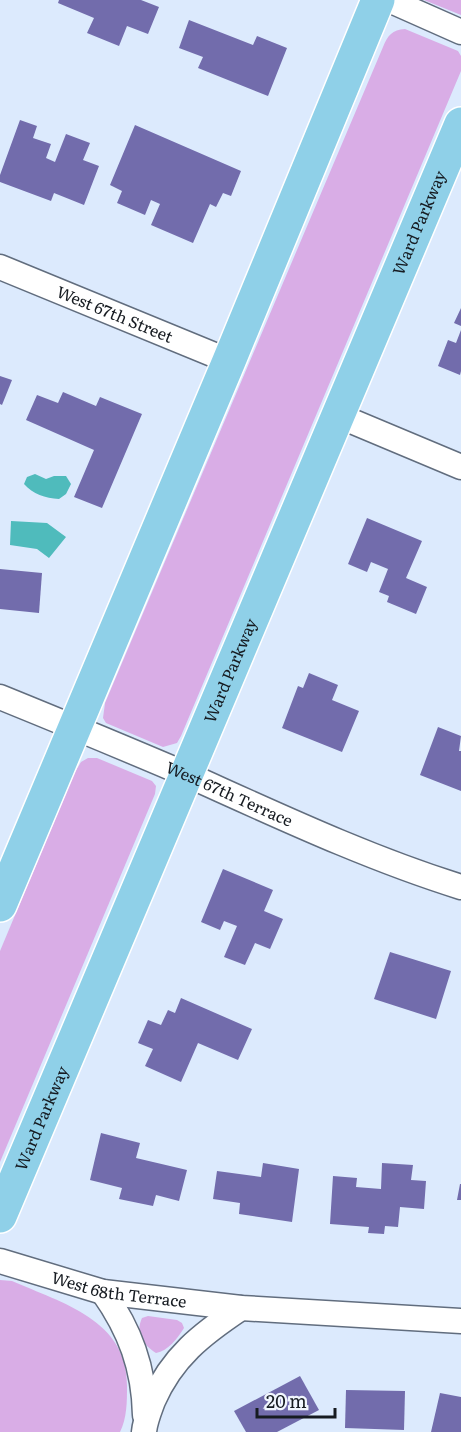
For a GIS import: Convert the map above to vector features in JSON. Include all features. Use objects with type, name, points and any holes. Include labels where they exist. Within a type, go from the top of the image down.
[{"type":"main road","points":[[0,905],[378,0]]},
{"type":"main road","name":"Ward Parkway","points":[[0,1216],[461,124]]},
{"type":"street","points":[[389,0],[461,32]]},
{"type":"street","name":"West 67th Street","points":[[0,267],[229,361]]},
{"type":"street","points":[[337,415],[461,467]]},
{"type":"street","name":"West 67th Terrace","points":[[0,696],[188,775],[318,834],[417,873],[461,887]]},
{"type":"street","name":"West 68th Terrace","points":[[0,1261],[103,1292],[240,1308],[461,1321]]},
{"type":"street","points":[[103,1292],[120,1316],[141,1374],[144,1395],[142,1429]]},
{"type":"street","points":[[142,1429],[156,1394],[183,1353],[205,1332],[240,1308]]},
{"type":"shaded area","points":[[424,0],[461,0],[461,15]]},
{"type":"shaded area","points":[[405,29],[458,51],[461,56],[461,71],[181,736],[177,743],[163,747],[106,723],[103,718],[105,703],[385,43],[394,32]]},
{"type":"shaded area","points":[[35,474],[46,479],[66,476],[71,484],[66,494],[59,499],[44,496],[35,493],[24,484],[27,477]]},
{"type":"shaded area","points":[[11,521],[47,523],[66,537],[49,558],[37,549],[10,545]]},
{"type":"shaded area","points":[[88,758],[97,758],[152,781],[156,786],[155,794],[0,1162],[0,951],[75,772],[81,762]]},
{"type":"shaded area","points":[[0,1280],[12,1281],[71,1306],[104,1330],[116,1345],[124,1363],[127,1386],[127,1404],[120,1432],[0,1432]]},
{"type":"shaded area","points":[[148,1316],[177,1320],[184,1328],[169,1347],[160,1352],[156,1353],[147,1346],[140,1334],[142,1318]]},
{"type":"building","points":[[59,0],[141,0],[159,7],[148,34],[127,26],[119,46],[87,33],[94,18],[58,3]]},
{"type":"building","points":[[189,20],[253,45],[257,36],[287,48],[268,96],[198,68],[203,57],[179,48]]},
{"type":"building","points":[[20,120],[37,126],[33,138],[51,144],[46,158],[55,162],[66,134],[90,143],[83,160],[99,166],[84,205],[54,193],[51,201],[0,182],[0,175]]},
{"type":"building","points":[[135,125],[241,171],[231,196],[223,193],[216,207],[210,204],[193,243],[151,225],[160,204],[151,200],[145,215],[117,203],[122,191],[110,185]]},
{"type":"building","points":[[461,308],[461,326],[454,323]]},
{"type":"building","points":[[461,330],[460,375],[438,366],[448,340],[456,343]]},
{"type":"building","points":[[0,376],[12,380],[2,405],[0,404]]},
{"type":"building","points":[[63,392],[96,406],[100,397],[142,414],[102,508],[74,497],[94,450],[26,420],[37,395],[58,403]]},
{"type":"building","points":[[367,518],[422,541],[406,578],[427,587],[416,614],[387,602],[389,596],[379,592],[388,569],[371,562],[367,572],[348,564]]},
{"type":"building","points":[[0,569],[42,573],[39,613],[0,609]]},
{"type":"building","points":[[309,673],[338,685],[332,700],[359,711],[342,752],[282,728],[298,686],[303,688]]},
{"type":"building","points":[[438,727],[461,736],[459,751],[461,751],[461,791],[420,775]]},
{"type":"building","points":[[223,869],[273,890],[264,911],[283,919],[270,949],[255,943],[245,965],[224,957],[237,926],[224,921],[220,930],[201,922]]},
{"type":"building","points":[[390,952],[451,971],[436,1019],[374,999]]},
{"type":"building","points":[[181,998],[252,1029],[238,1060],[198,1043],[181,1082],[145,1066],[153,1049],[138,1043],[148,1020],[161,1025],[168,1010],[175,1013]]},
{"type":"building","points":[[101,1133],[140,1143],[136,1158],[187,1170],[179,1201],[156,1195],[153,1206],[119,1199],[122,1188],[90,1180]]},
{"type":"building","points":[[263,1163],[299,1169],[292,1222],[239,1214],[240,1203],[213,1199],[217,1171],[261,1177]]},
{"type":"building","points":[[382,1163],[413,1165],[411,1180],[426,1181],[424,1209],[400,1207],[398,1227],[385,1226],[384,1234],[368,1233],[369,1227],[330,1224],[333,1176],[357,1178],[356,1187],[381,1189]]},
{"type":"building","points":[[460,1184],[461,1200],[457,1200]]},
{"type":"building","points":[[300,1376],[319,1410],[277,1432],[246,1432],[234,1411]]},
{"type":"building","points":[[346,1390],[405,1391],[404,1430],[345,1428]]},
{"type":"building","points":[[440,1393],[461,1397],[461,1432],[431,1432]]}]
